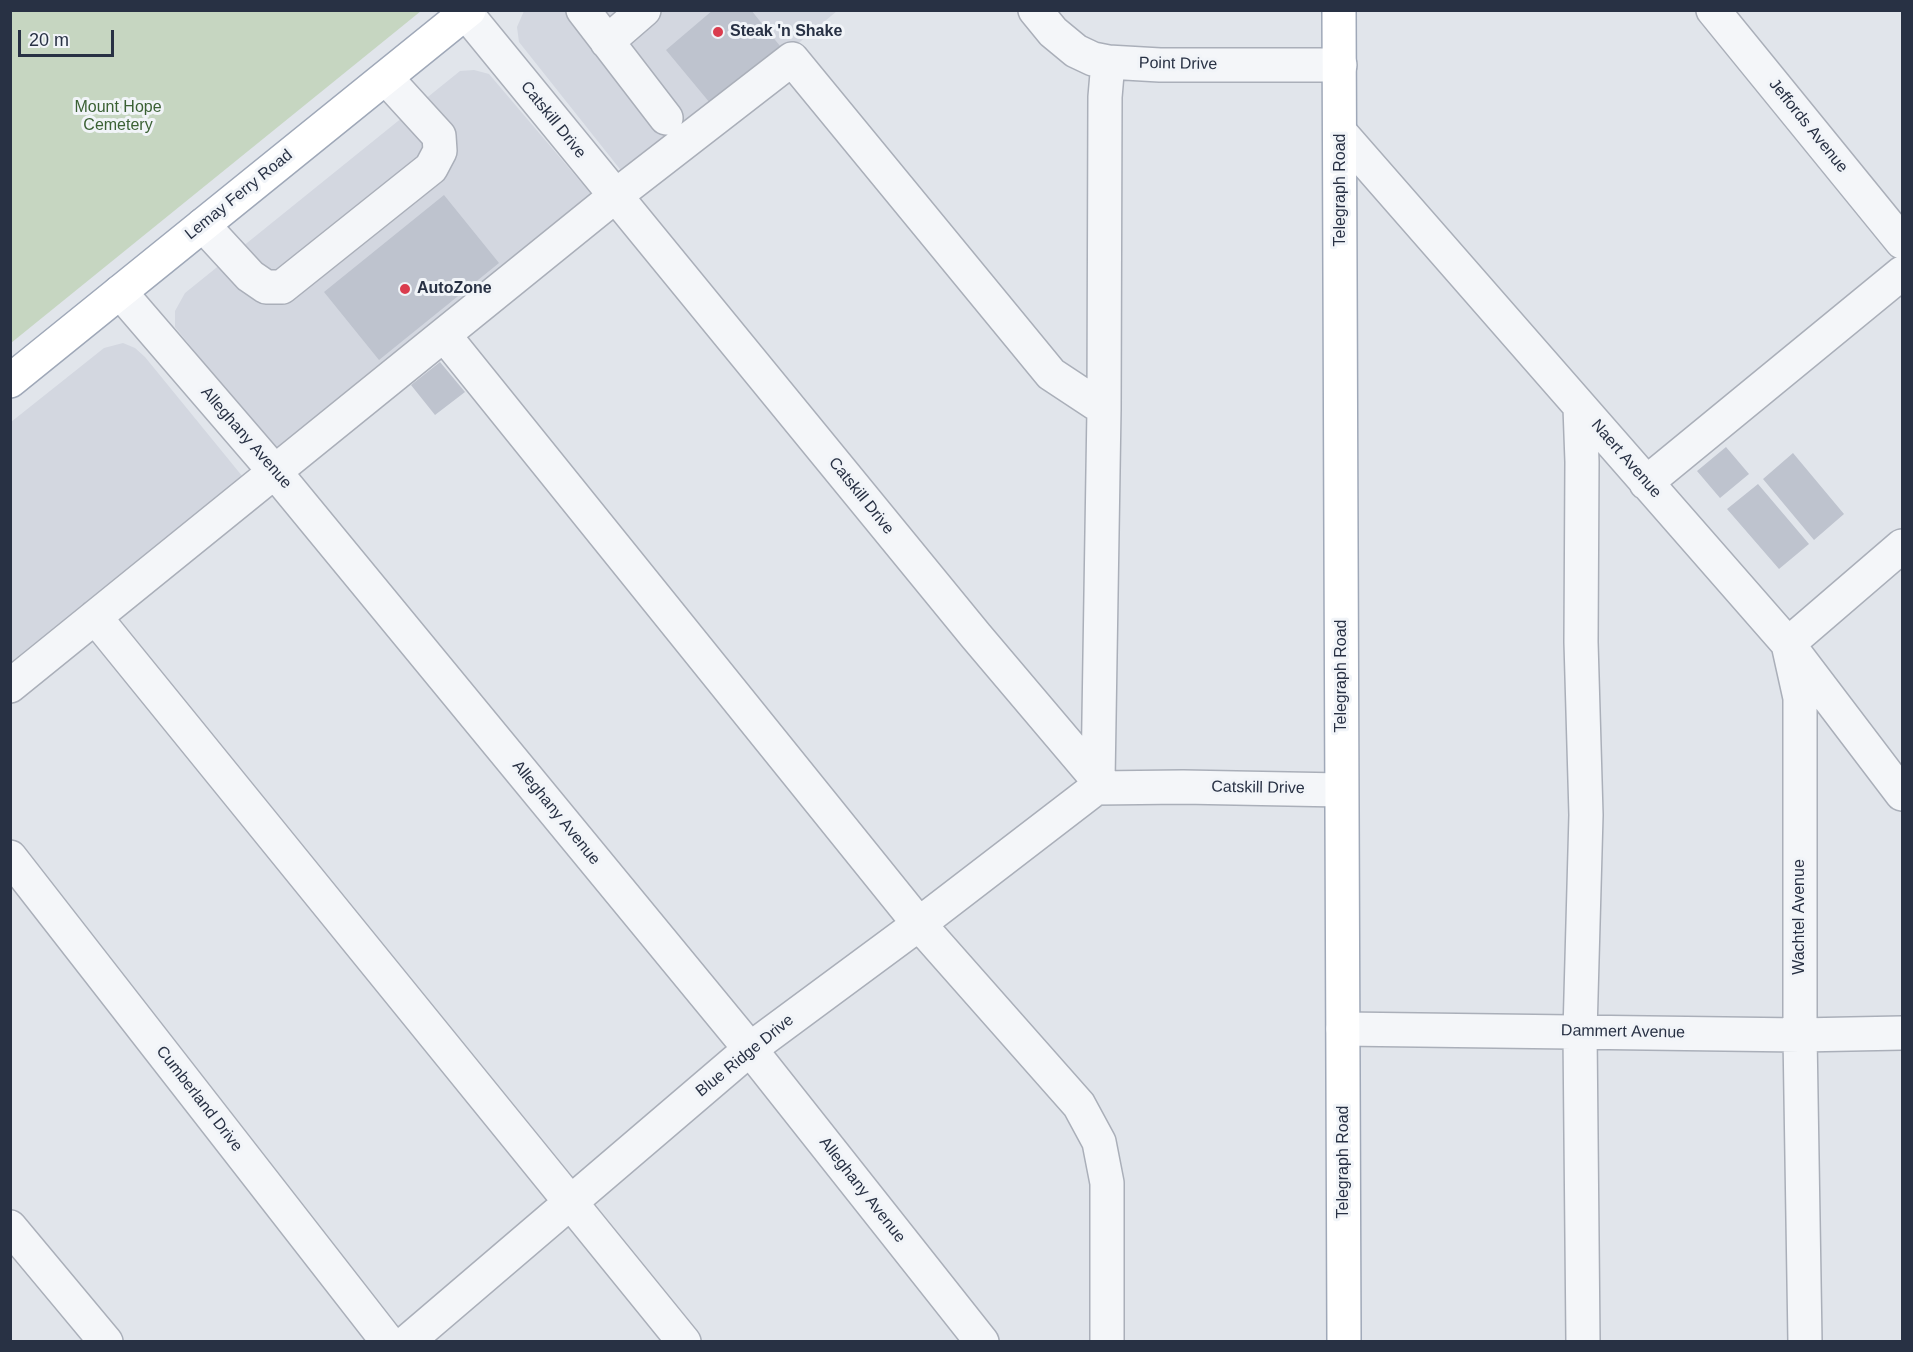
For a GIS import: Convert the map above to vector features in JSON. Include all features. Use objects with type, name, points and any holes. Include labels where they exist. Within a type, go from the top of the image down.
[{"type":"main road","name":"Telegraph Road","points":[[1340,10],[1344,1341]]},
{"type":"main road","name":"Lemay Ferry Road","points":[[10,381],[467,12]]},
{"type":"street","points":[[583,10],[666,118]]},
{"type":"street","points":[[607,42],[644,10]]},
{"type":"street","name":"Point Drive","points":[[1035,10],[1053,32],[1076,51],[1093,59],[1108,62],[1160,65],[1340,65]]},
{"type":"street","name":"Jeffords Avenue","points":[[1713,10],[1902,242]]},
{"type":"street","name":"Catskill Drive","points":[[467,12],[615,197],[1097,784],[1341,789]]},
{"type":"street","points":[[10,686],[615,197],[792,59],[1051,374],[1104,409]]},
{"type":"street","points":[[1097,784],[1104,409],[1105,109],[1108,62]]},
{"type":"street","points":[[203,225],[250,276],[266,287],[282,287],[413,183],[431,168],[440,151],[439,136],[386,78]]},
{"type":"street","name":"Naert Avenue","points":[[1340,132],[1788,644],[1902,794]]},
{"type":"street","points":[[1647,483],[1902,273]]},
{"type":"street","name":"Alleghany Avenue","points":[[120,292],[275,472],[750,1049],[982,1341]]},
{"type":"street","points":[[444,335],[920,924],[1079,1105],[1099,1142],[1107,1183],[1107,1341]]},
{"type":"street","points":[[1580,407],[1581,642],[1586,815],[1580,1032],[1583,1341]]},
{"type":"street","points":[[1788,644],[1902,546]]},
{"type":"street","points":[[95,617],[684,1341]]},
{"type":"street","name":"Wachtel Avenue","points":[[1788,644],[1800,698],[1800,1035],[1804,1341]]},
{"type":"street","name":"Blue Ridge Drive","points":[[407,1341],[750,1049],[920,924],[1097,784]]},
{"type":"street","name":"Cumberland Drive","points":[[10,857],[388,1341]]},
{"type":"street","name":"Dammert Avenue","points":[[1343,1029],[1800,1035],[1902,1033]]},
{"type":"street","points":[[10,1227],[106,1341]]},
{"type":"shaded area","points":[[524,11],[837,11],[627,178],[519,42],[517,27]]},
{"type":"shaded area","points":[[474,70],[489,74],[597,201],[280,457],[175,327],[175,311],[185,293],[460,71]]},
{"type":"shaded area","points":[[123,343],[135,348],[145,357],[247,482],[11,672],[11,422],[104,348]]},
{"type":"green space","name":"Mount Hope Cemetery","points":[[11,10],[421,10],[421,11],[11,343]]},
{"type":"building","points":[[713,10],[751,10],[780,46],[710,103],[666,50]]},
{"type":"building","points":[[444,195],[499,263],[379,360],[324,292]]},
{"type":"building","points":[[440,362],[465,392],[435,415],[411,385]]},
{"type":"building","points":[[1726,447],[1749,474],[1720,498],[1697,471]]},
{"type":"building","points":[[1793,453],[1844,514],[1814,540],[1763,479]]},
{"type":"building","points":[[1758,484],[1809,544],[1779,569],[1727,509]]},
{"type":"place","name":"Steak 'n Shake","points":[[718,32]]},
{"type":"place","name":"AutoZone","points":[[405,289]]}]
